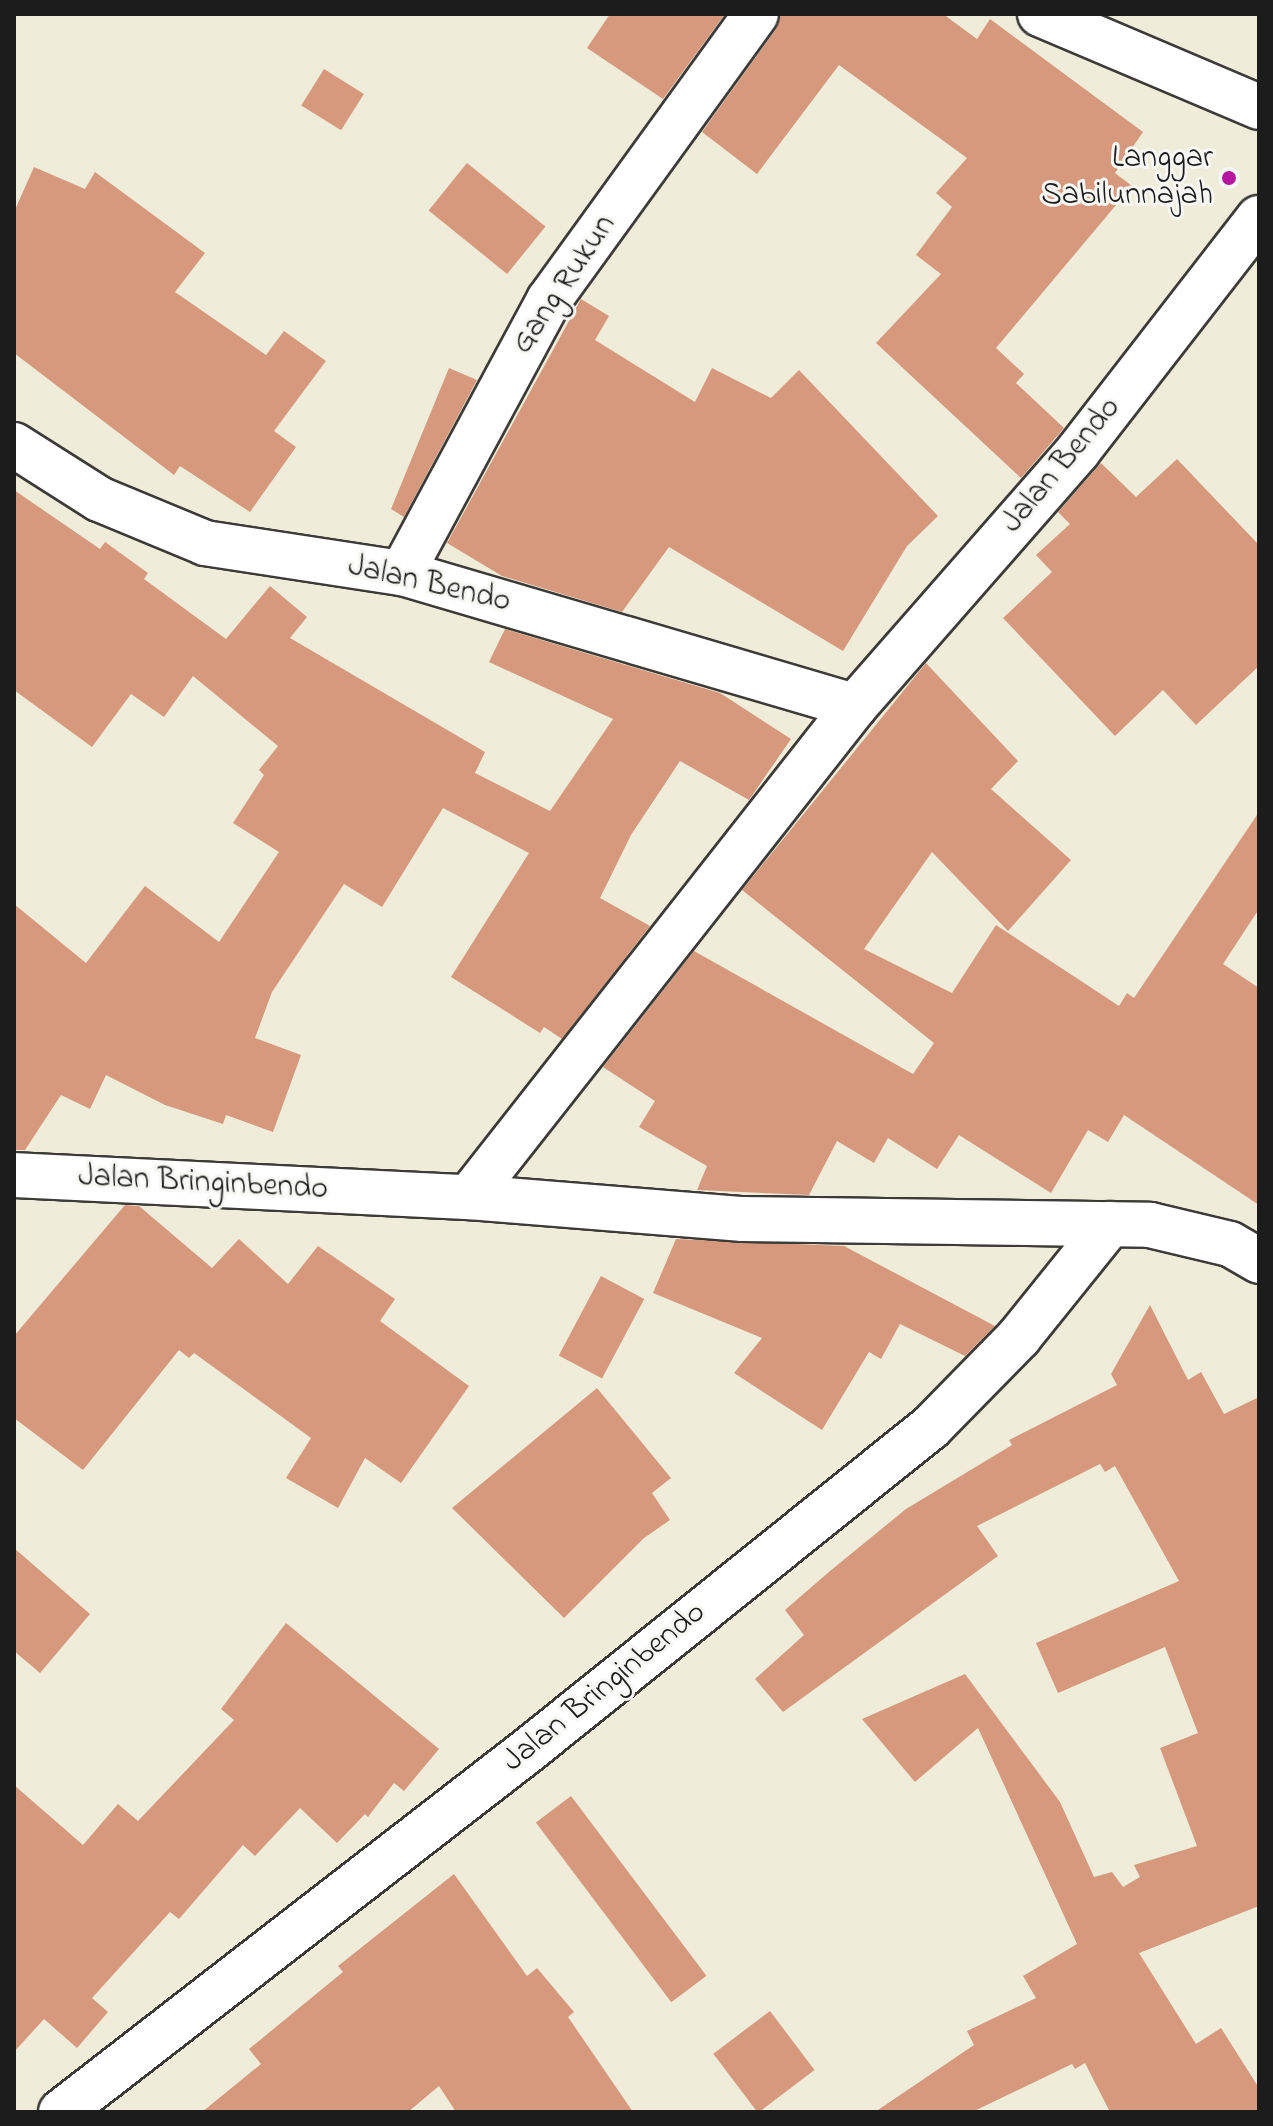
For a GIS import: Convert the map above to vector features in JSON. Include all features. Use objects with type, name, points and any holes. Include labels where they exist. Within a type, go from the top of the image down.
[{"type":"street","name":"Gang Rukun","points":[[402,573],[549,300],[756,14]]},
{"type":"street","points":[[1040,14],[1259,107]]},
{"type":"street","name":"Jalan Bendo","points":[[469,1197],[855,706],[1078,451],[1259,218]]},
{"type":"street","name":"Jalan Bendo","points":[[14,445],[99,499],[205,543],[402,573],[855,706]]},
{"type":"street","name":"Jalan Bringinbendo","points":[[14,1175],[469,1197],[743,1219],[1150,1225],[1244,1252]]},
{"type":"street","name":"Jalan Bringinbendo","points":[[61,2112],[526,1752],[931,1427],[1019,1337],[1110,1224]]},
{"type":"building","points":[[610,14],[725,14],[663,99],[587,48]]},
{"type":"building","points":[[781,14],[943,14],[977,39],[990,19],[1143,132],[1115,173],[1132,186],[996,348],[1024,374],[1016,383],[1064,428],[1021,478],[876,343],[941,274],[916,255],[952,207],[936,193],[967,158],[839,65],[757,174],[702,132],[776,29]]},
{"type":"building","points":[[324,69],[364,94],[341,130],[301,105]]},
{"type":"building","points":[[467,163],[545,227],[507,274],[429,210]]},
{"type":"building","points":[[34,167],[85,189],[95,172],[205,253],[175,292],[266,355],[284,331],[326,361],[274,431],[296,447],[250,512],[180,466],[174,475],[14,353],[14,212]]},
{"type":"building","points":[[581,299],[609,316],[595,340],[695,402],[712,368],[771,398],[799,370],[938,516],[907,546],[843,651],[669,547],[622,612],[502,576],[447,543]]},
{"type":"building","points":[[449,368],[477,380],[404,517],[391,509]]},
{"type":"building","points":[[1177,459],[1259,545],[1259,666],[1196,725],[1163,690],[1115,736],[1003,618],[1052,572],[1036,555],[1070,524],[1058,512],[1101,463],[1136,497]]},
{"type":"building","points":[[14,490],[100,549],[105,542],[148,573],[144,579],[226,639],[270,586],[307,617],[290,638],[485,752],[475,773],[550,811],[613,719],[489,662],[505,629],[720,693],[791,739],[749,800],[680,761],[631,835],[600,898],[650,926],[562,1039],[544,1027],[540,1033],[451,977],[529,853],[443,808],[382,907],[344,884],[272,992],[255,1038],[301,1055],[273,1132],[226,1115],[223,1124],[165,1105],[106,1075],[90,1109],[61,1095],[25,1150],[14,1150],[14,904],[86,963],[145,886],[219,942],[279,852],[233,823],[264,775],[259,770],[278,746],[193,676],[164,717],[131,694],[92,747],[14,690]]},
{"type":"building","points":[[926,663],[1018,761],[991,789],[1071,860],[1008,931],[932,852],[864,949],[952,993],[996,925],[1119,1006],[1127,993],[1134,998],[1259,812],[1259,909],[1223,964],[1259,988],[1259,1205],[1124,1115],[1108,1142],[1088,1130],[1051,1193],[959,1135],[937,1169],[888,1138],[874,1163],[837,1141],[809,1195],[697,1190],[707,1166],[639,1127],[655,1101],[603,1067],[694,951],[913,1074],[934,1043],[742,890]]},
{"type":"building","points":[[125,1205],[139,1206],[212,1268],[239,1239],[288,1284],[318,1246],[395,1299],[380,1321],[469,1386],[401,1483],[365,1458],[338,1508],[286,1478],[311,1438],[194,1353],[189,1358],[179,1350],[83,1470],[14,1418],[14,1336]]},
{"type":"building","points":[[676,1239],[844,1246],[995,1326],[965,1356],[900,1324],[881,1359],[869,1352],[822,1430],[734,1373],[762,1338],[653,1293]]},
{"type":"building","points":[[601,1276],[644,1299],[602,1378],[559,1355]]},
{"type":"building","points":[[1150,1305],[1188,1380],[1201,1372],[1224,1414],[1259,1397],[1259,1906],[1139,1953],[1196,2044],[1221,2028],[1259,2088],[1259,2112],[1110,2112],[1085,2063],[1075,2069],[1072,2064],[972,2112],[875,2112],[974,2045],[967,2031],[1036,1998],[1023,1976],[1077,1944],[978,1728],[915,1782],[862,1719],[965,1674],[1060,1802],[1094,1877],[1112,1872],[1123,1887],[1140,1877],[1134,1865],[1197,1846],[1160,1748],[1198,1733],[1165,1647],[1058,1693],[1036,1643],[1179,1581],[1115,1466],[1105,1472],[1100,1464],[977,1526],[998,1556],[783,1712],[755,1679],[804,1635],[785,1610],[906,1509],[1012,1445],[1009,1440],[1117,1385],[1111,1374]]},
{"type":"building","points":[[597,1388],[671,1478],[652,1493],[670,1520],[644,1538],[564,1618],[452,1508]]},
{"type":"building","points":[[14,1548],[90,1614],[40,1673],[14,1651]]},
{"type":"building","points":[[286,1623],[439,1749],[404,1791],[394,1783],[368,1817],[365,1814],[337,1843],[300,1808],[255,1856],[243,1845],[179,1919],[170,1912],[92,1998],[108,2012],[77,2048],[44,2019],[14,2052],[14,1785],[83,1845],[118,1804],[138,1821],[234,1720],[221,1709]]},
{"type":"building","points":[[571,1796],[706,1976],[671,2002],[536,1822]]},
{"type":"building","points":[[454,1874],[527,1976],[537,1968],[574,2012],[568,2017],[633,2112],[456,2112],[439,2086],[408,2112],[202,2112],[261,2064],[249,2049],[343,1972],[338,1966]]},
{"type":"building","points":[[770,2011],[815,2070],[757,2112],[713,2054]]},
{"type":"place","name":"Langgar Sabilunnajah","points":[[1229,178]]}]
